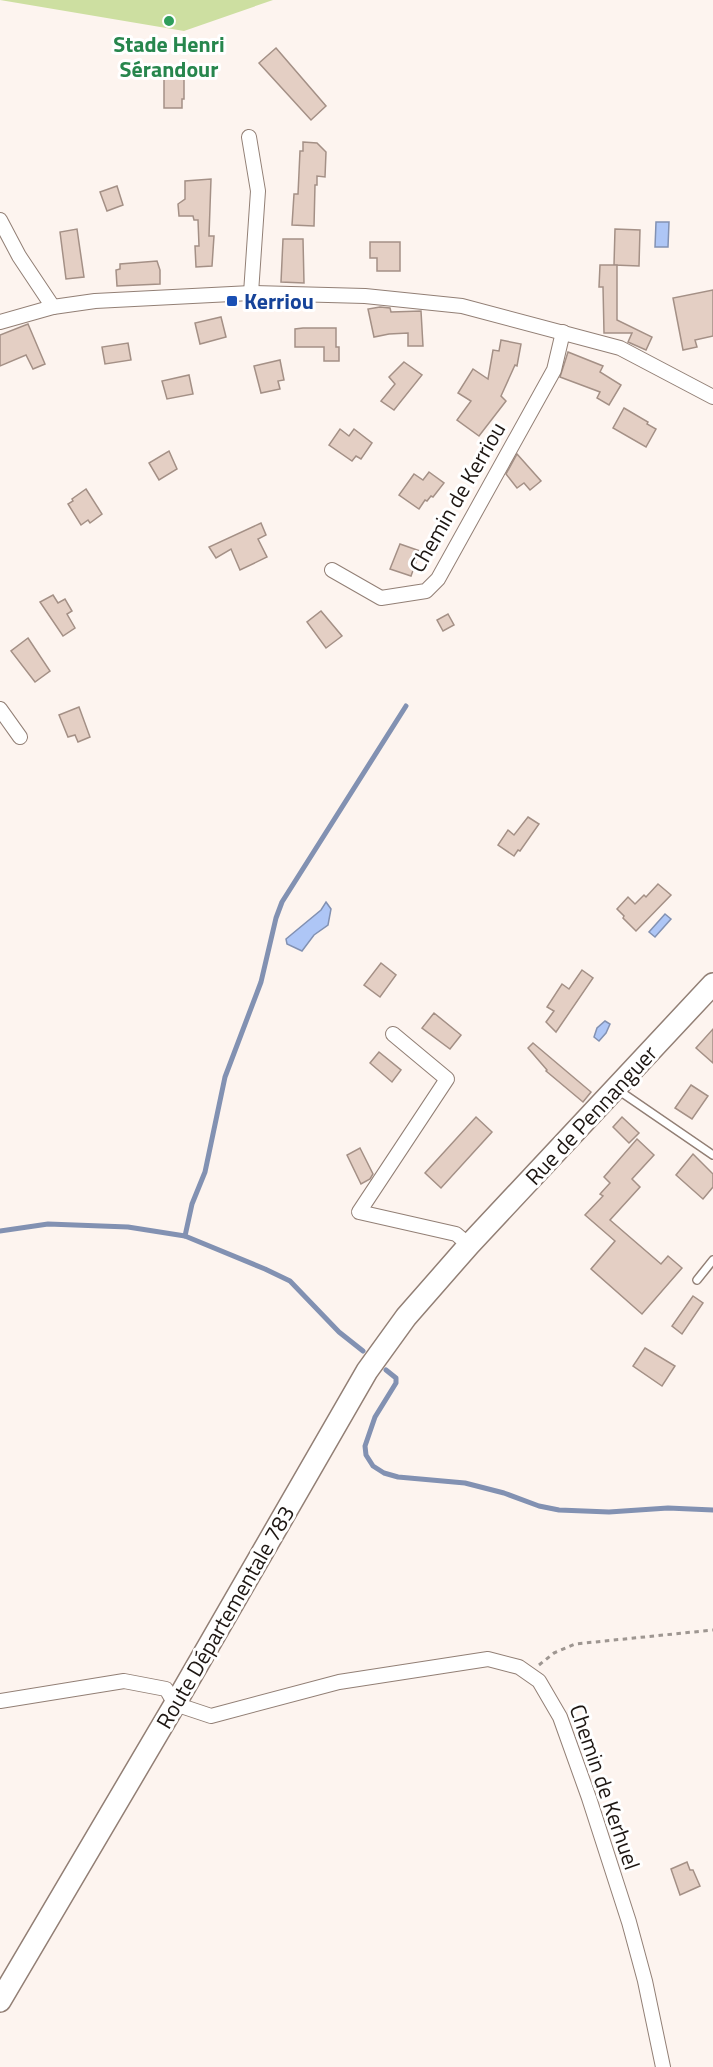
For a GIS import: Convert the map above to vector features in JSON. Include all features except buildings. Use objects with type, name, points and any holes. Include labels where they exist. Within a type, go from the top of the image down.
[{"type":"main road","name":"Rue de Pennanguer","points":[[469,1245],[713,984]]},
{"type":"main road","name":"Route Départementale 783","points":[[0,2001],[367,1371],[406,1317],[469,1245]]},
{"type":"street","points":[[249,137],[258,191],[251,293]]},
{"type":"street","points":[[0,220],[19,256],[54,307]]},
{"type":"street","points":[[0,322],[54,307],[95,301],[251,293],[365,297],[462,306],[620,348],[713,397]]},
{"type":"street","name":"Chemin de Kerriou","points":[[332,570],[381,598],[426,591],[438,579],[554,370],[563,332]]},
{"type":"street","points":[[0,709],[20,737]]},
{"type":"street","points":[[393,1034],[447,1079],[359,1212],[456,1234],[469,1245]]},
{"type":"street","name":"Chemin de Kerhuel","points":[[175,1704],[211,1716],[339,1682],[488,1659],[519,1666],[539,1681],[560,1717],[590,1798],[629,1922],[645,1981],[663,2067]]},
{"type":"street","points":[[0,1701],[124,1682],[166,1689],[175,1704]]},
{"type":"lane","points":[[616,1088],[713,1155]]},
{"type":"lane","points":[[697,1280],[713,1260]]},
{"type":"path","points":[[530,1675],[554,1653],[575,1644],[713,1630]]},
{"type":"green space","name":"Stade Henri Sérandour","points":[[0,0],[273,0],[184,31]]},
{"type":"water","points":[[656,222],[669,222],[668,247],[655,247]]},
{"type":"water","points":[[326,902],[331,909],[328,925],[314,935],[302,951],[287,944],[286,939],[321,910]]},
{"type":"water","points":[[665,914],[671,919],[655,937],[649,932]]},
{"type":"water","points":[[605,1021],[610,1024],[599,1041],[594,1037],[597,1028]]},
{"type":"waterway","points":[[185,1236],[192,1204],[205,1172],[225,1077],[261,982],[282,902],[406,706]]},
{"type":"waterway","points":[[0,1231],[48,1224],[128,1227],[185,1236],[290,1281],[339,1332],[363,1351]]},
{"type":"waterway","points":[[386,1370],[396,1378],[396,1383],[375,1417],[365,1446],[366,1455],[373,1466],[384,1473],[398,1477],[465,1483],[559,1510],[609,1512],[668,1508],[713,1510]]},
{"type":"place","name":"Stade Henri Sérandour","points":[[169,21]]},
{"type":"place","name":"Kerriou","points":[[232,301]]}]
